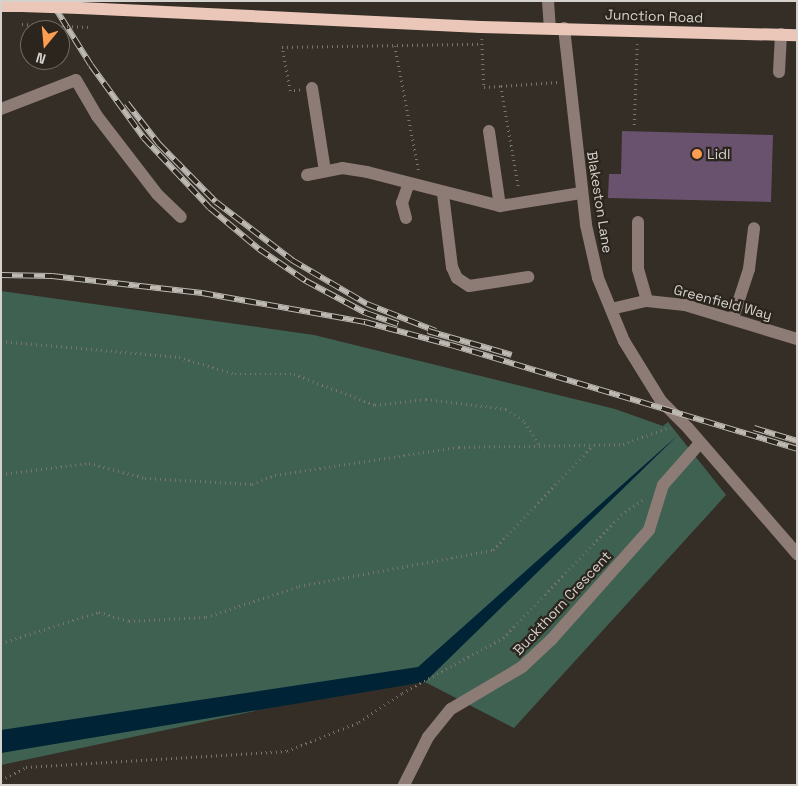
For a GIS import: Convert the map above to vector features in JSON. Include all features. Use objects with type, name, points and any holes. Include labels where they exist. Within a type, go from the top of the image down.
[{"type":"main road","name":"Junction Road","points":[[1,6],[481,27],[797,35]]},
{"type":"street","points":[[548,1],[550,28]]},
{"type":"street","name":"Blakeston Lane","points":[[564,28],[581,193],[598,278],[624,341],[661,401],[683,423],[797,554]]},
{"type":"street","points":[[779,72],[781,34]]},
{"type":"street","points":[[4,109],[76,80],[97,116],[157,194],[181,217]]},
{"type":"street","points":[[312,88],[325,171]]},
{"type":"street","points":[[489,131],[500,206]]},
{"type":"street","points":[[307,175],[350,169],[409,183],[443,194],[500,206],[581,193]]},
{"type":"street","points":[[406,218],[402,204],[409,183]]},
{"type":"street","points":[[443,194],[452,267],[457,278],[469,286],[528,277]]},
{"type":"street","points":[[638,222],[638,269],[647,301]]},
{"type":"street","points":[[733,318],[749,269],[754,228]]},
{"type":"street","name":"Greenfield Way","points":[[611,309],[647,301],[685,305],[733,318],[797,339]]},
{"type":"street","name":"Buckthorn Crescent","points":[[404,785],[428,737],[451,709],[522,667],[551,640],[649,530],[663,485],[700,443]]},
{"type":"path","points":[[70,26],[88,27]]},
{"type":"path","points":[[481,27],[484,87],[569,82]]},
{"type":"path","points":[[634,125],[637,30]]},
{"type":"path","points":[[312,88],[290,92],[282,47],[482,44]]},
{"type":"path","points":[[395,46],[422,187]]},
{"type":"path","points":[[501,86],[522,203]]},
{"type":"path","points":[[1,341],[179,357],[235,374],[294,374],[375,405],[426,399],[506,409],[525,422],[540,446]]},
{"type":"path","points":[[1,474],[89,463],[145,478],[252,484],[275,475],[460,447],[623,444],[683,423]]},
{"type":"path","points":[[1,643],[99,612],[129,621],[206,617],[299,586],[492,550],[593,445]]},
{"type":"path","points":[[1,780],[26,768],[287,751],[359,722],[402,693],[503,638],[621,515],[663,485]]},
{"type":"green space","points":[[1,291],[314,335],[615,409],[663,426],[668,422],[726,495],[514,728],[425,682],[325,696],[1,765]]},
{"type":"water","points":[[678,435],[425,682],[1,753],[1,730],[418,667]]},
{"type":"building","name":"Lidl","points":[[622,131],[773,135],[771,202],[608,198],[609,174],[621,174]]},
{"type":"railway","points":[[51,1],[91,65],[144,138],[210,208],[259,249],[306,281],[366,313],[398,324]]},
{"type":"railway","points":[[127,103],[159,144],[216,202],[292,260],[367,304],[436,331]]},
{"type":"railway","points":[[1,275],[52,276],[202,293],[365,322],[451,345],[797,449]]},
{"type":"railway","points":[[428,331],[512,355]]},
{"type":"railway","points":[[754,428],[797,441]]},
{"type":"place","name":"Lidl","points":[[697,154]]}]
